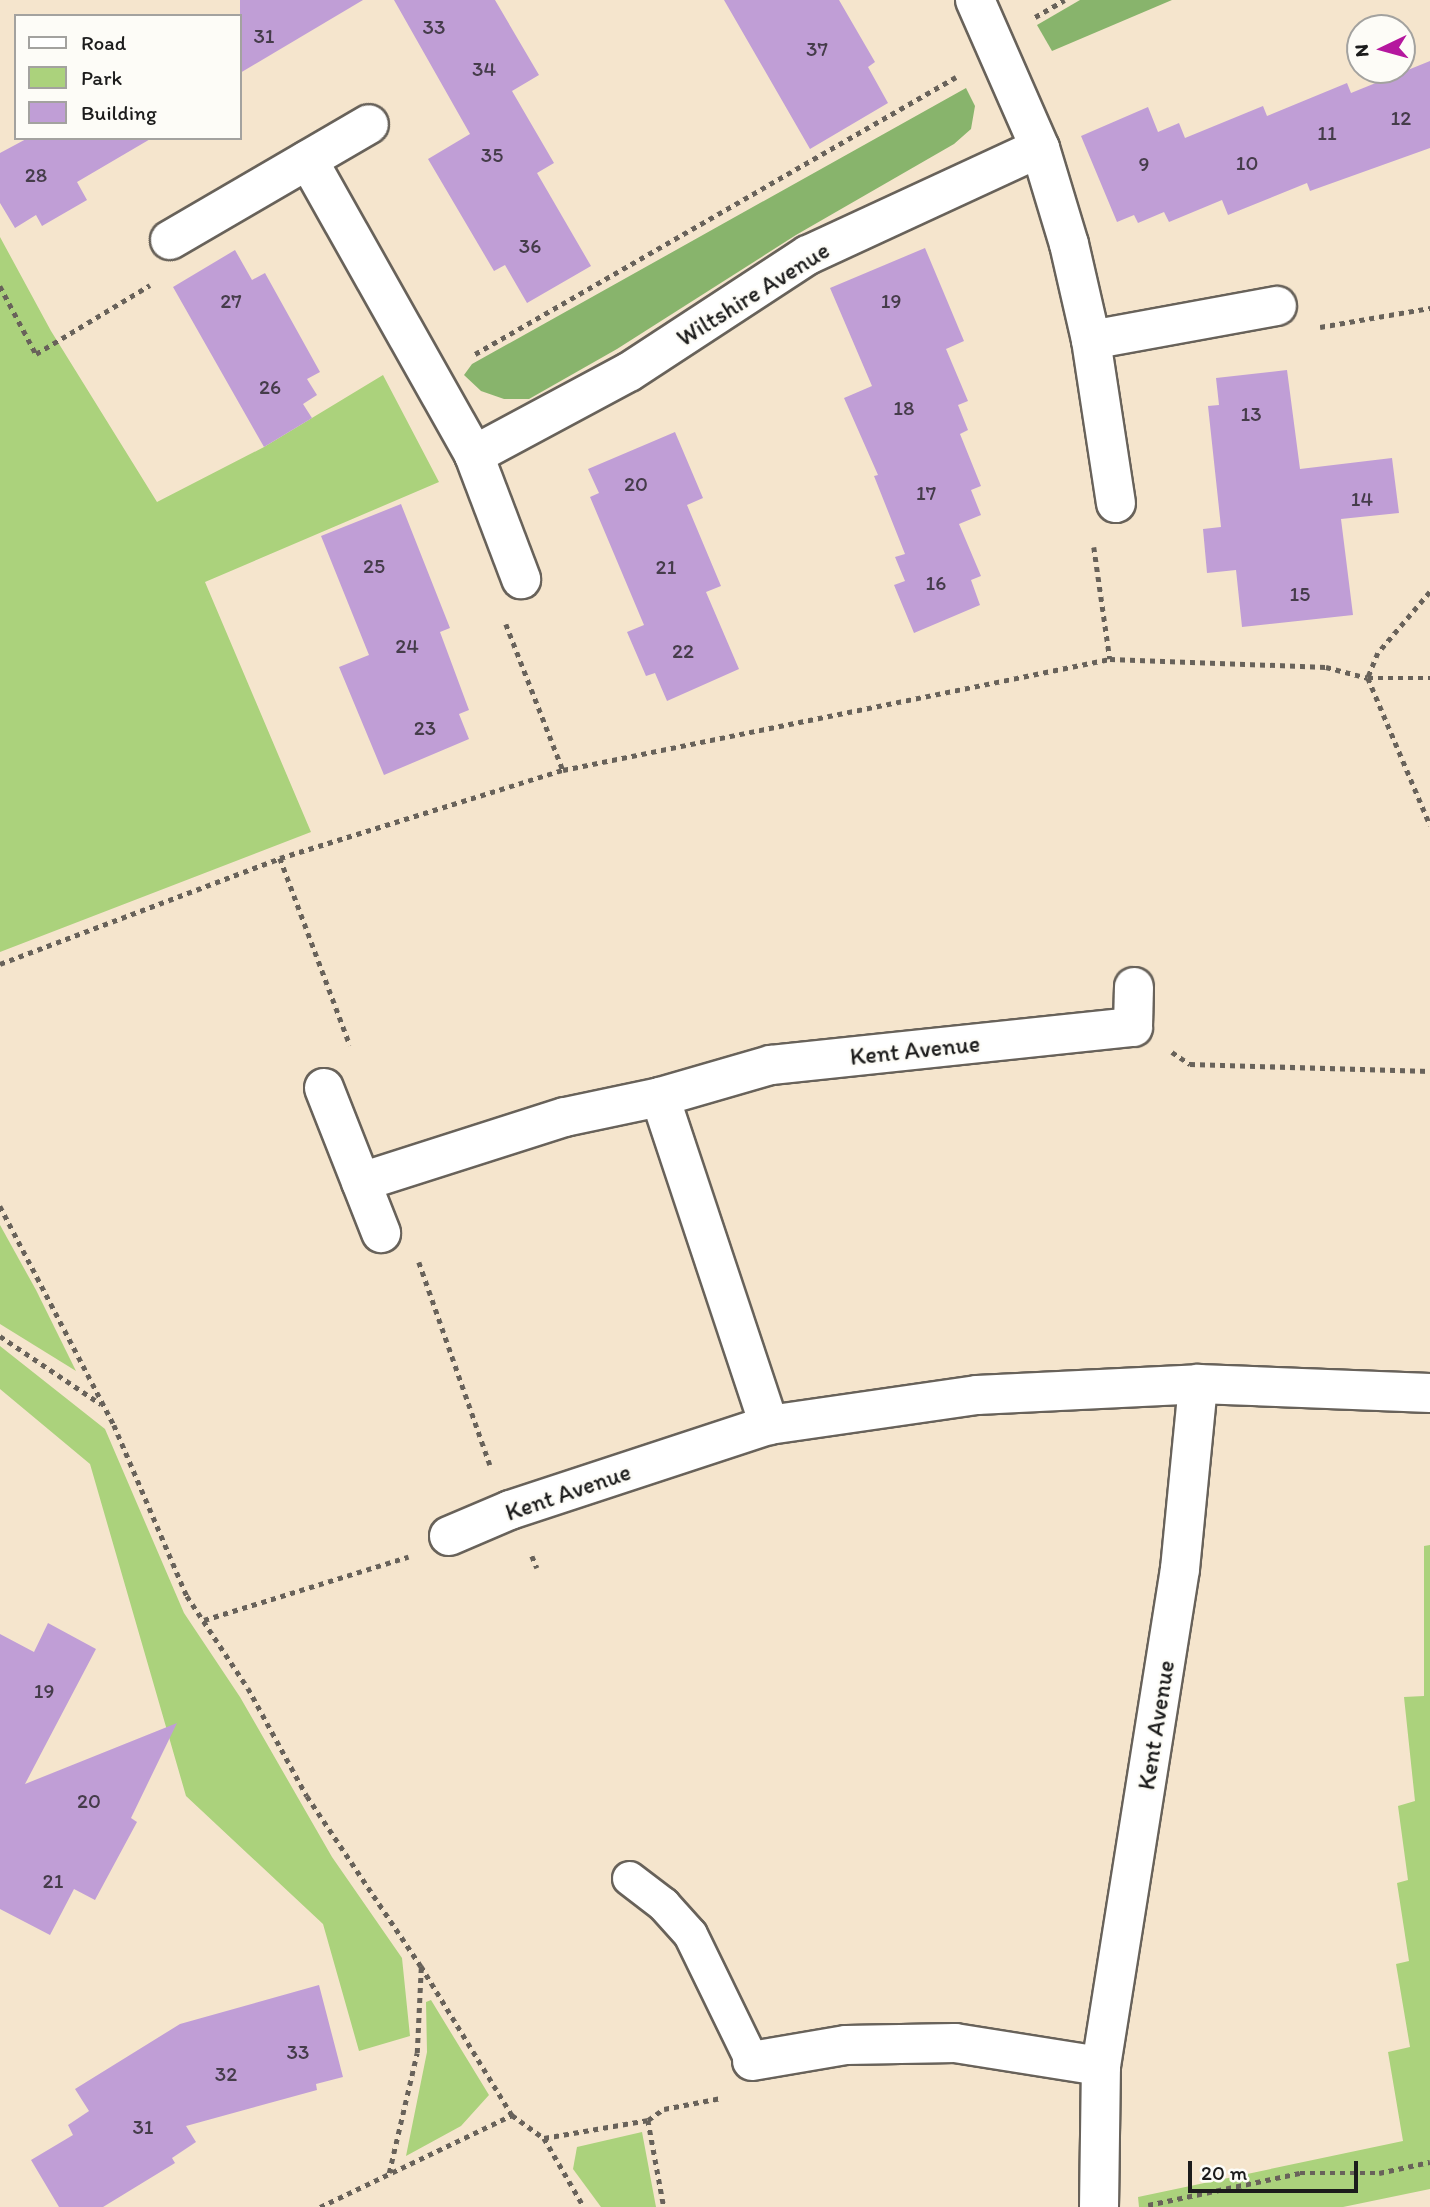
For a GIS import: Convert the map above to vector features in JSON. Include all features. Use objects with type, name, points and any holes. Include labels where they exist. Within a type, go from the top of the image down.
[{"type":"street","points":[[975,0],[999,46],[1040,148],[1069,244],[1091,340],[1116,503]]},
{"type":"street","points":[[170,240],[369,124]]},
{"type":"street","name":"Wiltshire Avenue","points":[[474,455],[629,372],[808,255],[1040,148]]},
{"type":"street","points":[[308,160],[474,455],[521,579]]},
{"type":"street","points":[[1091,340],[1277,306]]},
{"type":"street","points":[[1133,1027],[1134,987]]},
{"type":"street","name":"Kent Avenue","points":[[361,1182],[565,1117],[660,1097],[771,1065],[1133,1027]]},
{"type":"street","points":[[324,1088],[381,1233]]},
{"type":"street","points":[[660,1097],[769,1425]]},
{"type":"street","name":"Kent Avenue","points":[[1098,2207],[1101,2066],[1181,1569],[1198,1384]]},
{"type":"street","name":"Kent Avenue","points":[[449,1536],[510,1510],[769,1425],[977,1395],[1198,1384],[1430,1393]]},
{"type":"street","points":[[752,2061],[846,2045],[955,2043],[1101,2066]]},
{"type":"lane","points":[[629,1878],[663,1904],[690,1934],[752,2061]]},
{"type":"path","points":[[432,380],[969,70],[999,46]]},
{"type":"path","points":[[0,286],[36,354],[152,283],[170,240]]},
{"type":"path","points":[[1277,306],[1312,328],[1430,308]]},
{"type":"path","points":[[1110,659],[1093,541],[1116,503]]},
{"type":"path","points":[[521,579],[505,622],[564,770]]},
{"type":"path","points":[[1430,592],[1378,653],[1368,678],[1430,825]]},
{"type":"path","points":[[0,964],[279,858],[564,770],[1110,659],[1326,667],[1368,678],[1430,678]]},
{"type":"path","points":[[279,858],[350,1045],[324,1088]]},
{"type":"path","points":[[1133,1027],[1191,1064],[1430,1071]]},
{"type":"path","points":[[0,1206],[102,1404],[187,1596],[248,1688],[307,1796],[421,1966],[512,2115],[544,2138],[584,2207]]},
{"type":"path","points":[[381,1233],[417,1255],[486,1457],[510,1510]]},
{"type":"path","points":[[0,1336],[102,1404]]},
{"type":"path","points":[[204,1620],[419,1553],[449,1536]]},
{"type":"path","points":[[389,2174],[417,2053],[421,1966]]},
{"type":"path","points":[[544,2138],[648,2120],[663,2109],[728,2096],[752,2061]]},
{"type":"path","points":[[320,2207],[512,2115]]},
{"type":"path","points":[[648,2120],[664,2207]]},
{"type":"path","points":[[1137,2207],[1300,2173],[1379,2173],[1430,2162]]},
{"type":"green space","points":[[1080,0],[1172,0],[1052,51],[1037,25]]},
{"type":"green space","points":[[966,88],[975,106],[971,129],[954,144],[796,235],[617,349],[529,399],[504,399],[481,391],[464,375],[472,364]]},
{"type":"green space","points":[[0,237],[51,331],[157,502],[264,447],[383,375],[439,482],[205,582],[311,832],[0,952]]},
{"type":"green space","points":[[0,1225],[36,1290],[76,1371],[0,1324]]},
{"type":"green space","points":[[0,1346],[105,1429],[184,1613],[240,1697],[332,1857],[402,1958],[410,2036],[359,2051],[323,1924],[186,1796],[90,1464],[0,1389]]},
{"type":"green space","points":[[1430,1545],[1430,2189],[1343,2207],[1139,2207],[1138,2197],[1403,2141],[1388,2052],[1410,2047],[1396,1964],[1409,1961],[1397,1883],[1408,1880],[1398,1806],[1415,1801],[1404,1697],[1424,1696],[1424,1546]]},
{"type":"green space","points":[[431,2000],[489,2095],[461,2126],[406,2156],[427,2052],[426,2002]]},
{"type":"green space","points":[[642,2132],[656,2207],[601,2207],[573,2169],[577,2147]]},
{"type":"building","points":[[240,0],[363,0],[242,72]]},
{"type":"building","points":[[394,0],[495,0],[539,75],[512,91],[554,163],[537,173],[591,266],[527,303],[505,265],[494,271],[428,159],[470,134]]},
{"type":"building","points":[[724,0],[839,0],[875,62],[868,67],[888,103],[810,149]]},
{"type":"building","points":[[1430,61],[1430,148],[1310,191],[1307,183],[1228,215],[1222,200],[1169,222],[1164,212],[1138,223],[1134,215],[1117,222],[1081,136],[1148,107],[1158,132],[1179,123],[1185,138],[1263,106],[1267,116],[1346,83],[1351,93],[1373,84],[1416,84],[1416,67]]},
{"type":"building","points":[[24,140],[149,140],[77,182],[87,200],[42,226],[36,215],[15,228],[0,203],[0,153]]},
{"type":"building","points":[[925,248],[964,341],[946,349],[968,401],[958,405],[968,430],[960,434],[981,486],[971,490],[981,515],[959,524],[981,576],[971,580],[980,605],[914,633],[894,585],[905,581],[895,557],[905,554],[874,476],[878,475],[844,398],[872,386],[830,288]]},
{"type":"building","points":[[235,250],[252,280],[265,273],[320,372],[307,379],[317,395],[303,404],[312,418],[264,447],[173,287]]},
{"type":"building","points":[[1287,370],[1300,469],[1392,458],[1399,513],[1341,519],[1353,615],[1242,627],[1236,570],[1207,573],[1203,529],[1221,527],[1208,406],[1219,405],[1216,378]]},
{"type":"building","points":[[675,432],[703,498],[687,505],[721,586],[706,592],[739,669],[667,701],[655,673],[646,676],[627,632],[644,625],[590,497],[599,493],[588,469]]},
{"type":"building","points":[[401,504],[450,628],[440,632],[469,710],[459,714],[469,739],[384,775],[339,667],[369,655],[321,536]]},
{"type":"building","points":[[48,1623],[96,1649],[25,1784],[177,1723],[131,1818],[137,1822],[95,1900],[74,1889],[50,1935],[0,1909],[0,1634],[34,1652]]},
{"type":"building","points":[[319,1985],[343,2077],[316,2084],[317,2090],[186,2126],[196,2142],[172,2158],[175,2163],[103,2207],[59,2207],[31,2160],[73,2135],[68,2125],[89,2111],[75,2089],[180,2024]]}]
